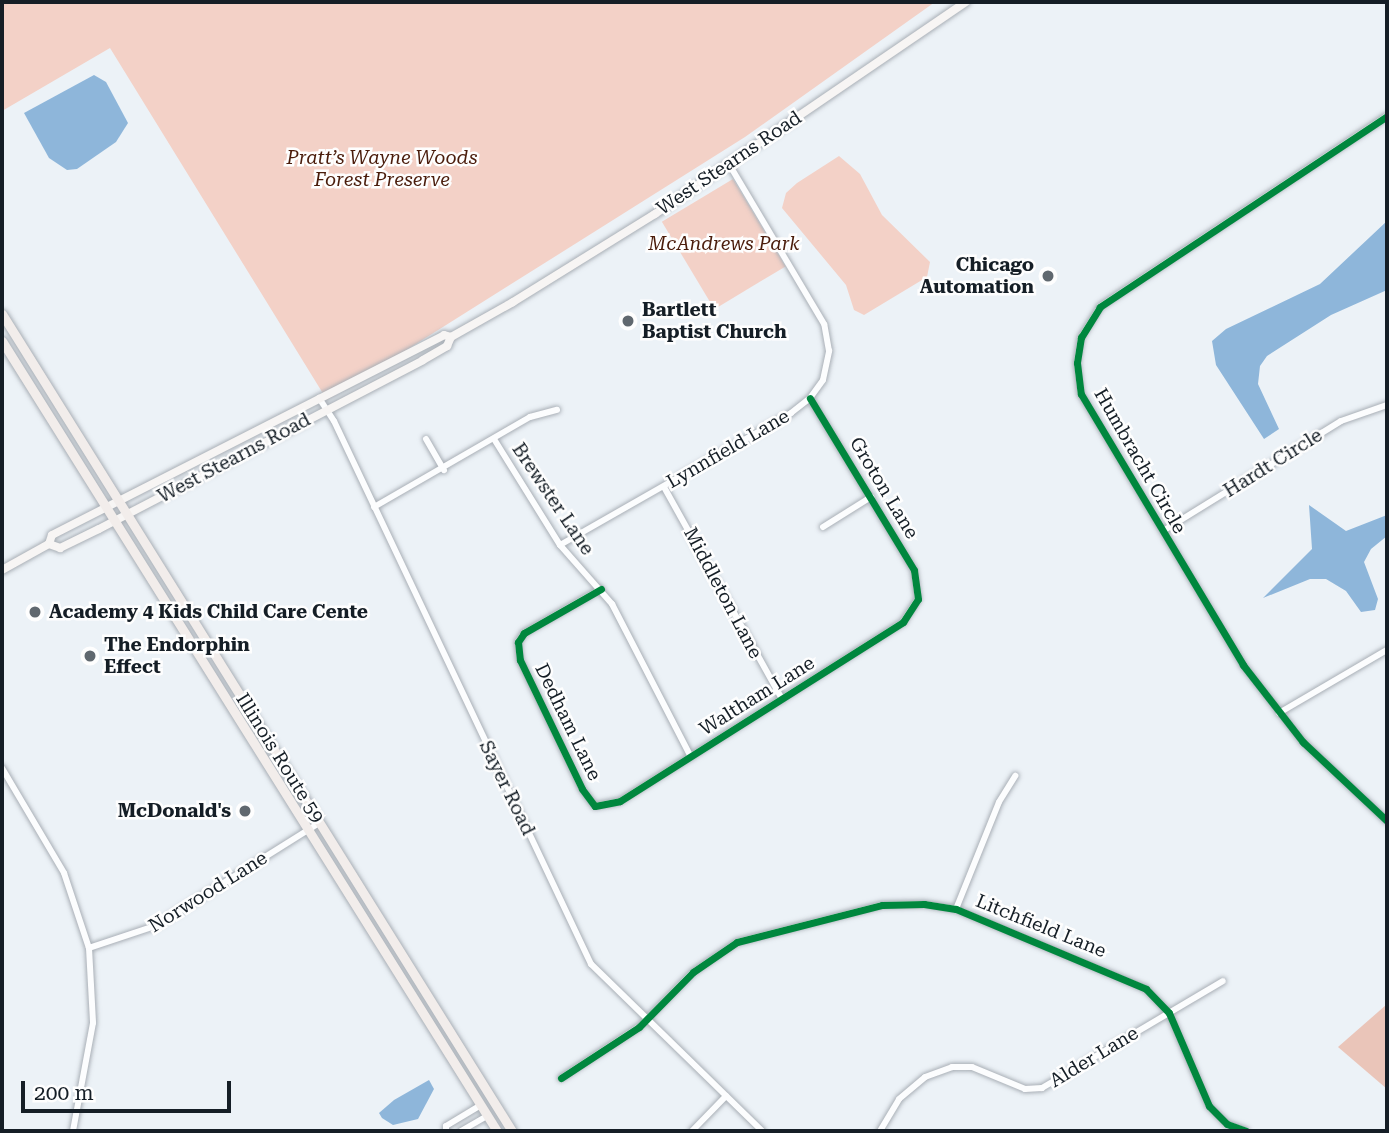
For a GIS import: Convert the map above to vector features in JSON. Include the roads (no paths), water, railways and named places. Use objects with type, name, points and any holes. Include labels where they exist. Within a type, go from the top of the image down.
[{"type":"main road","name":"West Stearns Road","points":[[49,544],[60,548],[447,346],[451,337],[597,250],[729,164],[966,2]]},
{"type":"main road","name":"Illinois Route 59","points":[[2,314],[121,499],[512,1131]]},
{"type":"main road","name":"West Stearns Road","points":[[2,570],[49,544],[52,535],[121,499],[444,335],[451,337]]},
{"type":"main road","name":"Illinois Route 59","points":[[2,341],[497,1131]]},
{"type":"street","name":"Humbracht Circle","points":[[1387,116],[1129,285],[1100,307],[1081,337],[1077,363],[1081,394],[1235,653],[1279,713],[1338,778],[1387,821]]},
{"type":"street","name":"Lynnfield Lane","points":[[560,545],[633,500],[664,487],[810,398],[828,365],[827,331],[729,164]]},
{"type":"street","name":"Sayer Road","points":[[319,398],[374,507],[592,964],[762,1131]]},
{"type":"street","name":"Groton Lane","points":[[810,398],[912,565],[918,599]]},
{"type":"street","name":"Hardt Circle","points":[[1163,531],[1341,421],[1387,405]]},
{"type":"street","points":[[374,507],[444,470],[530,417],[557,410]]},
{"type":"street","points":[[426,439],[444,470]]},
{"type":"street","name":"Brewster Lane","points":[[494,439],[560,545],[601,589],[691,757]]},
{"type":"street","name":"Middleton Lane","points":[[664,487],[782,699]]},
{"type":"street","points":[[823,527],[871,497]]},
{"type":"street","name":"Dedham Lane","points":[[601,589],[524,633],[518,642],[520,660],[582,789],[596,806],[602,805]]},
{"type":"street","name":"Waltham Lane","points":[[602,805],[620,801],[898,626],[918,599]]},
{"type":"street","points":[[1279,713],[1387,650]]},
{"type":"street","points":[[2,768],[64,873],[89,948],[93,1023],[74,1131]]},
{"type":"street","points":[[956,909],[999,802],[1015,776]]},
{"type":"street","name":"Norwood Lane","points":[[89,948],[155,926],[320,822]]},
{"type":"street","name":"Litchfield Lane","points":[[561,1078],[648,1019],[707,961],[749,937],[882,905],[911,903],[956,909],[1126,978],[1169,1013],[1206,1101],[1227,1124],[1246,1131]]},
{"type":"street","name":"Alder Lane","points":[[880,1131],[899,1099],[925,1077],[952,1067],[971,1067],[1025,1089],[1042,1088],[1223,981]]},
{"type":"street","points":[[692,1131],[726,1096]]},
{"type":"street","points":[[446,1131],[446,1126],[481,1105]]},
{"type":"street","points":[[461,1131],[487,1116]]},
{"type":"street","points":[[1223,1131],[1227,1124]]},
{"type":"water","points":[[94,75],[106,82],[128,123],[116,142],[77,169],[67,170],[49,158],[24,113]]},
{"type":"water","points":[[1387,221],[1387,290],[1331,315],[1267,356],[1260,366],[1258,384],[1279,429],[1264,439],[1216,365],[1212,341],[1226,329],[1320,284]]},
{"type":"water","points":[[1309,505],[1346,531],[1387,515],[1387,536],[1371,549],[1364,562],[1378,599],[1375,610],[1361,612],[1346,591],[1326,579],[1310,579],[1263,598],[1312,549]]},
{"type":"water","points":[[429,1080],[434,1089],[418,1119],[393,1125],[382,1118],[379,1113],[394,1100]]},
{"type":"place","name":"Chicago Automation","points":[[1048,276]]},
{"type":"place","name":"Bartlett Baptist Church","points":[[628,321]]},
{"type":"place","name":"Academy 4 Kids Child Care Cente","points":[[35,612]]},
{"type":"place","name":"The Endorphin Effect","points":[[90,656]]},
{"type":"place","name":"McDonald's","points":[[245,811]]},
{"type":"park label","name":"Pratt’s Wayne Woods Forest Preserve","points":[[382,169]]},
{"type":"park label","name":"McAndrews Park","points":[[724,244]]}]
